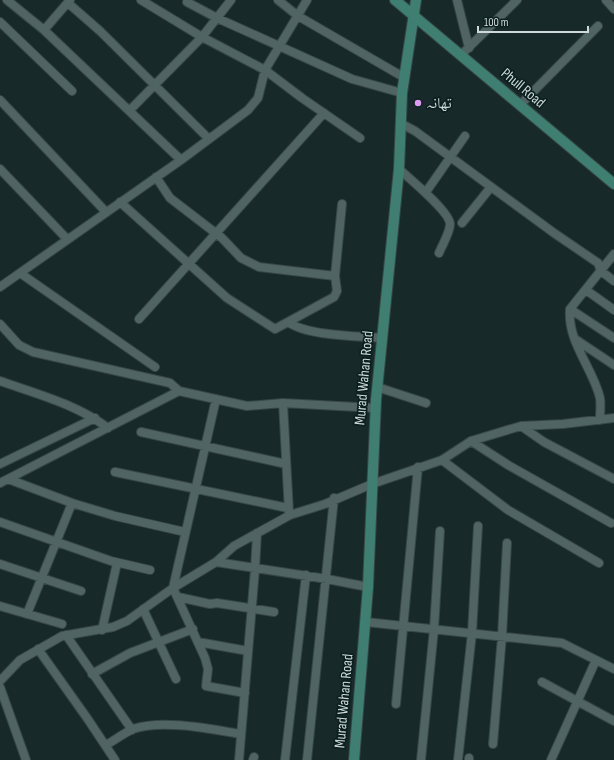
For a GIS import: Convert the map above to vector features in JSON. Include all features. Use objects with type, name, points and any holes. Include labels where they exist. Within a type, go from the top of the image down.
[{"type":"street","points":[[7,0],[44,30],[181,160]]},
{"type":"street","points":[[142,0],[202,37],[265,70],[360,138]]},
{"type":"street","points":[[278,0],[298,16],[405,78]]},
{"type":"street","points":[[0,286],[181,160],[251,106],[258,98],[265,70],[307,0]]},
{"type":"street","name":"Phull Road","points":[[395,0],[614,184]]},
{"type":"street","name":"Murad Wahan Road","points":[[354,760],[366,622],[377,387],[399,170],[402,124],[402,93],[416,0]]},
{"type":"street","points":[[457,0],[468,48]]},
{"type":"street","points":[[461,55],[517,0]]},
{"type":"street","points":[[606,0],[614,9]]},
{"type":"street","points":[[44,30],[69,1],[209,139]]},
{"type":"street","points":[[187,2],[217,18],[352,79],[402,93]]},
{"type":"street","points":[[130,110],[202,37],[227,2]]},
{"type":"street","points":[[0,22],[72,91]]},
{"type":"street","points":[[520,105],[598,26]]},
{"type":"street","points":[[0,100],[106,212]]},
{"type":"street","points":[[139,319],[324,113]]},
{"type":"street","points":[[402,124],[415,131],[554,233],[598,263],[601,271],[614,281]]},
{"type":"street","points":[[426,192],[465,136]]},
{"type":"street","points":[[399,170],[426,192],[449,218],[450,222],[439,253]]},
{"type":"street","points":[[2,174],[68,239]]},
{"type":"street","points":[[156,177],[170,198],[232,247],[241,258],[259,267],[335,276]]},
{"type":"street","points":[[462,223],[491,187]]},
{"type":"street","points":[[120,202],[227,298],[270,328],[275,329],[334,298],[336,291],[335,276],[342,204]]},
{"type":"street","points":[[600,420],[600,398],[575,339],[570,318],[570,309],[614,254]]},
{"type":"street","points":[[20,273],[155,367]]},
{"type":"street","points":[[586,290],[614,310]]},
{"type":"street","points":[[570,309],[614,338]]},
{"type":"street","points":[[288,322],[295,327],[328,333],[382,338]]},
{"type":"street","points":[[0,324],[18,344],[33,352],[170,384],[179,391],[247,406],[283,403],[376,408]]},
{"type":"street","points":[[575,339],[614,364]]},
{"type":"street","points":[[0,381],[74,406],[95,418],[108,428]]},
{"type":"street","points":[[377,387],[426,403]]},
{"type":"street","points":[[0,483],[179,391]]},
{"type":"street","points":[[216,399],[173,588],[193,629],[208,669],[206,686],[244,693]]},
{"type":"street","points":[[283,403],[289,511]]},
{"type":"street","points":[[0,464],[95,418]]},
{"type":"street","points":[[1,679],[20,660],[66,635],[102,630],[127,621],[173,588],[216,562],[234,546],[257,533],[289,511],[324,504],[334,498],[418,467],[442,460],[471,441],[521,426],[563,424],[614,418]]},
{"type":"street","points":[[521,426],[544,442],[614,479]]},
{"type":"street","points":[[141,432],[206,445],[286,464]]},
{"type":"street","points":[[471,441],[508,466],[611,523]]},
{"type":"street","points":[[442,460],[508,510],[599,563]]},
{"type":"street","points":[[396,704],[418,467]]},
{"type":"street","points":[[114,472],[289,511]]},
{"type":"street","points":[[8,479],[72,503],[115,516],[185,532]]},
{"type":"street","points":[[307,760],[327,579],[334,498]]},
{"type":"street","points":[[27,614],[72,503]]},
{"type":"street","points":[[0,522],[117,563],[150,570]]},
{"type":"street","points":[[458,760],[472,633],[478,526]]},
{"type":"street","points":[[421,760],[434,629],[440,531]]},
{"type":"street","points":[[239,760],[256,568],[257,533]]},
{"type":"street","points":[[493,744],[502,636],[507,543]]},
{"type":"street","points":[[216,562],[306,575],[368,587]]},
{"type":"street","points":[[102,630],[117,563]]},
{"type":"street","points":[[0,564],[80,591]]},
{"type":"street","points":[[284,760],[306,575]]},
{"type":"street","points":[[178,597],[210,604],[217,603],[274,612]]},
{"type":"street","points":[[0,606],[62,624]]},
{"type":"street","points":[[143,609],[176,679]]},
{"type":"street","points":[[366,622],[562,643],[614,669]]},
{"type":"street","points":[[92,674],[130,653],[193,629]]},
{"type":"street","points":[[66,635],[132,730]]},
{"type":"street","points":[[198,642],[248,651]]},
{"type":"street","points":[[38,649],[115,760]]},
{"type":"street","points":[[551,760],[596,660]]},
{"type":"street","points":[[0,669],[1,679]]},
{"type":"street","points":[[542,682],[614,721]]},
{"type":"street","points":[[0,687],[26,760]]},
{"type":"street","points":[[106,745],[132,730],[152,726],[172,726],[241,734]]},
{"type":"place","name":"تھانہ","points":[[418,103]]}]
